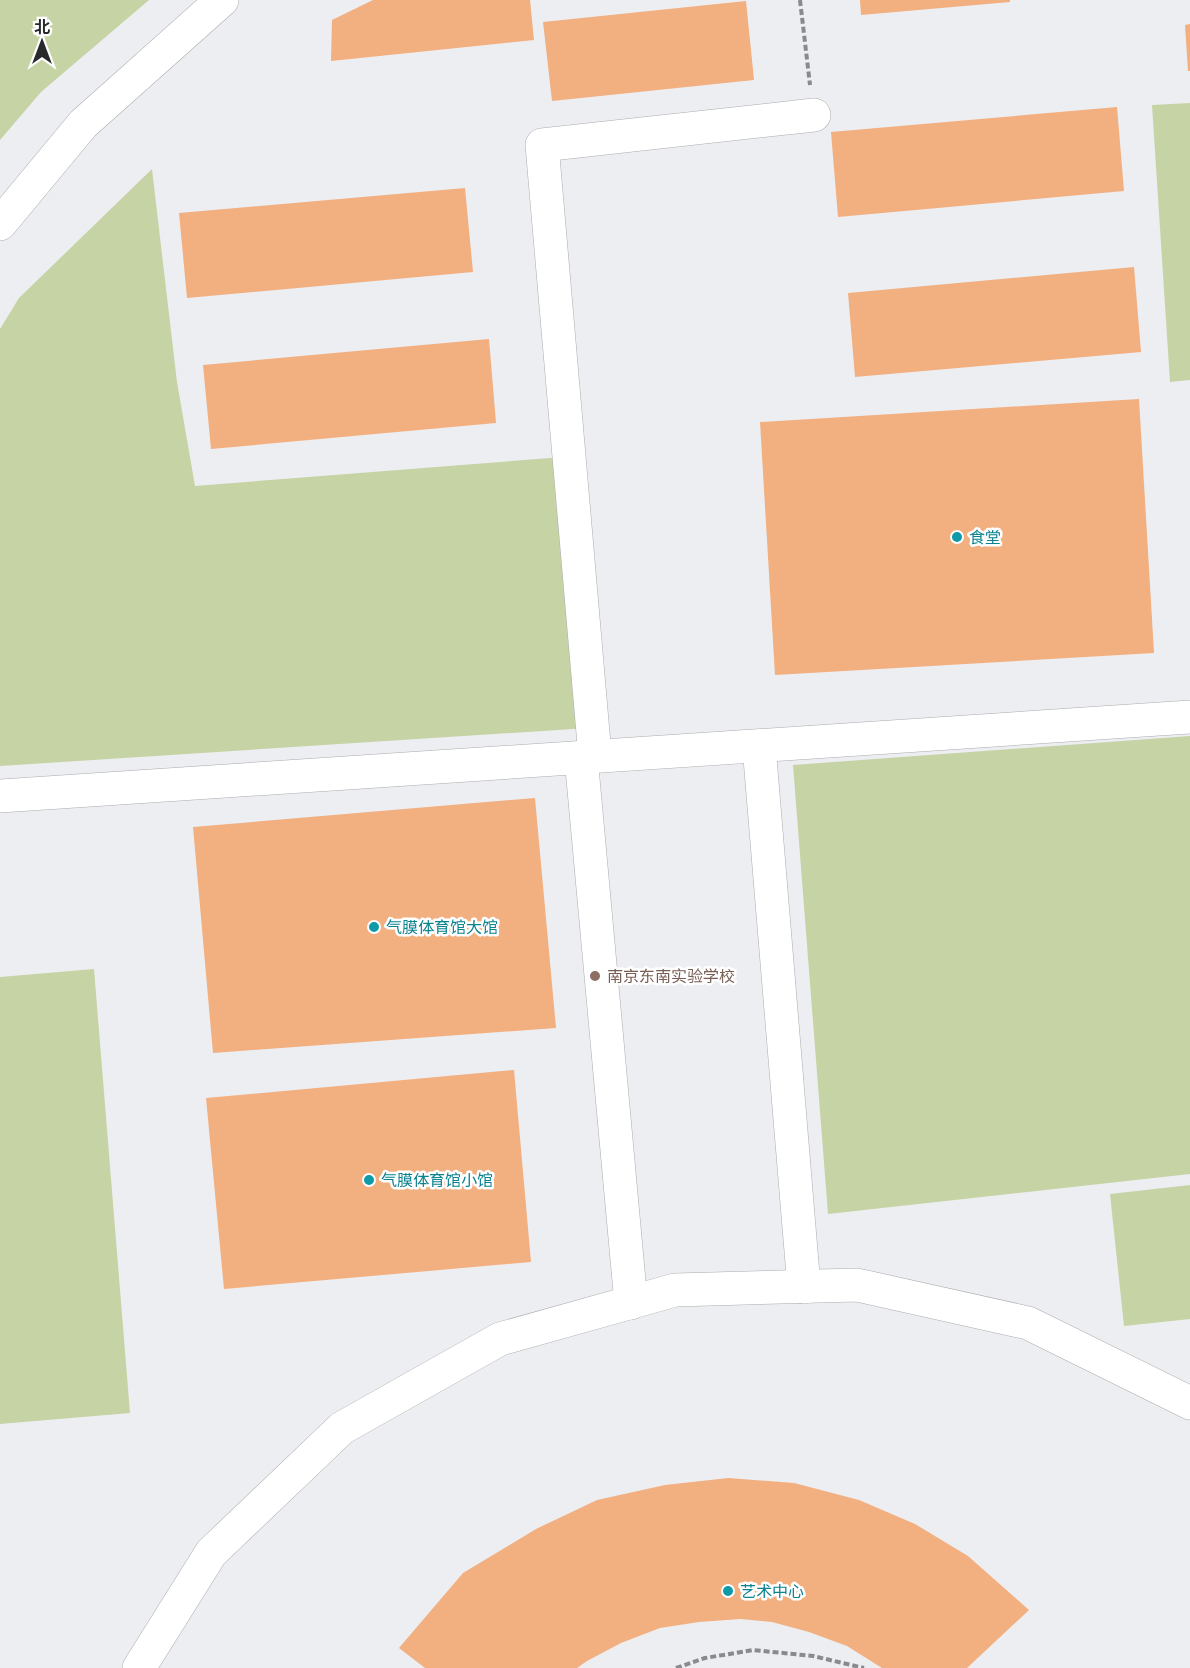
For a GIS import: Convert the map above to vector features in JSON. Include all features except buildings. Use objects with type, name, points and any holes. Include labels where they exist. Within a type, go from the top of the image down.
[{"type":"street","points":[[0,224],[83,124],[222,0]]},
{"type":"street","points":[[631,1303],[542,145],[814,115]]},
{"type":"street","points":[[0,796],[1190,717]]},
{"type":"street","points":[[759,746],[804,1287]]},
{"type":"street","points":[[138,1668],[211,1553],[342,1428],[500,1339],[675,1290],[856,1286],[1028,1323],[1190,1403]]},
{"type":"path","points":[[800,0],[814,115]]},
{"type":"path","points":[[676,1668],[705,1658],[753,1650],[813,1656],[864,1668]]},
{"type":"green space","points":[[0,0],[149,0],[41,92],[0,140]]},
{"type":"green space","points":[[1190,103],[1190,380],[1170,382],[1152,105]]},
{"type":"green space","points":[[152,169],[177,382],[195,486],[563,457],[589,728],[0,766],[0,329],[19,298]]},
{"type":"green space","points":[[1190,736],[1190,1174],[828,1214],[793,765]]},
{"type":"green space","points":[[94,969],[130,1413],[0,1424],[0,977]]},
{"type":"green space","points":[[1190,1185],[1190,1319],[1124,1326],[1110,1194]]},
{"type":"place","name":"食堂","points":[[957,537]]},
{"type":"place","name":"气膜体育馆大馆","points":[[374,927]]},
{"type":"place","name":"南京东南实验学校","points":[[595,976]]},
{"type":"place","name":"气膜体育馆小馆","points":[[369,1180]]},
{"type":"place","name":"艺术中心","points":[[728,1591]]}]
